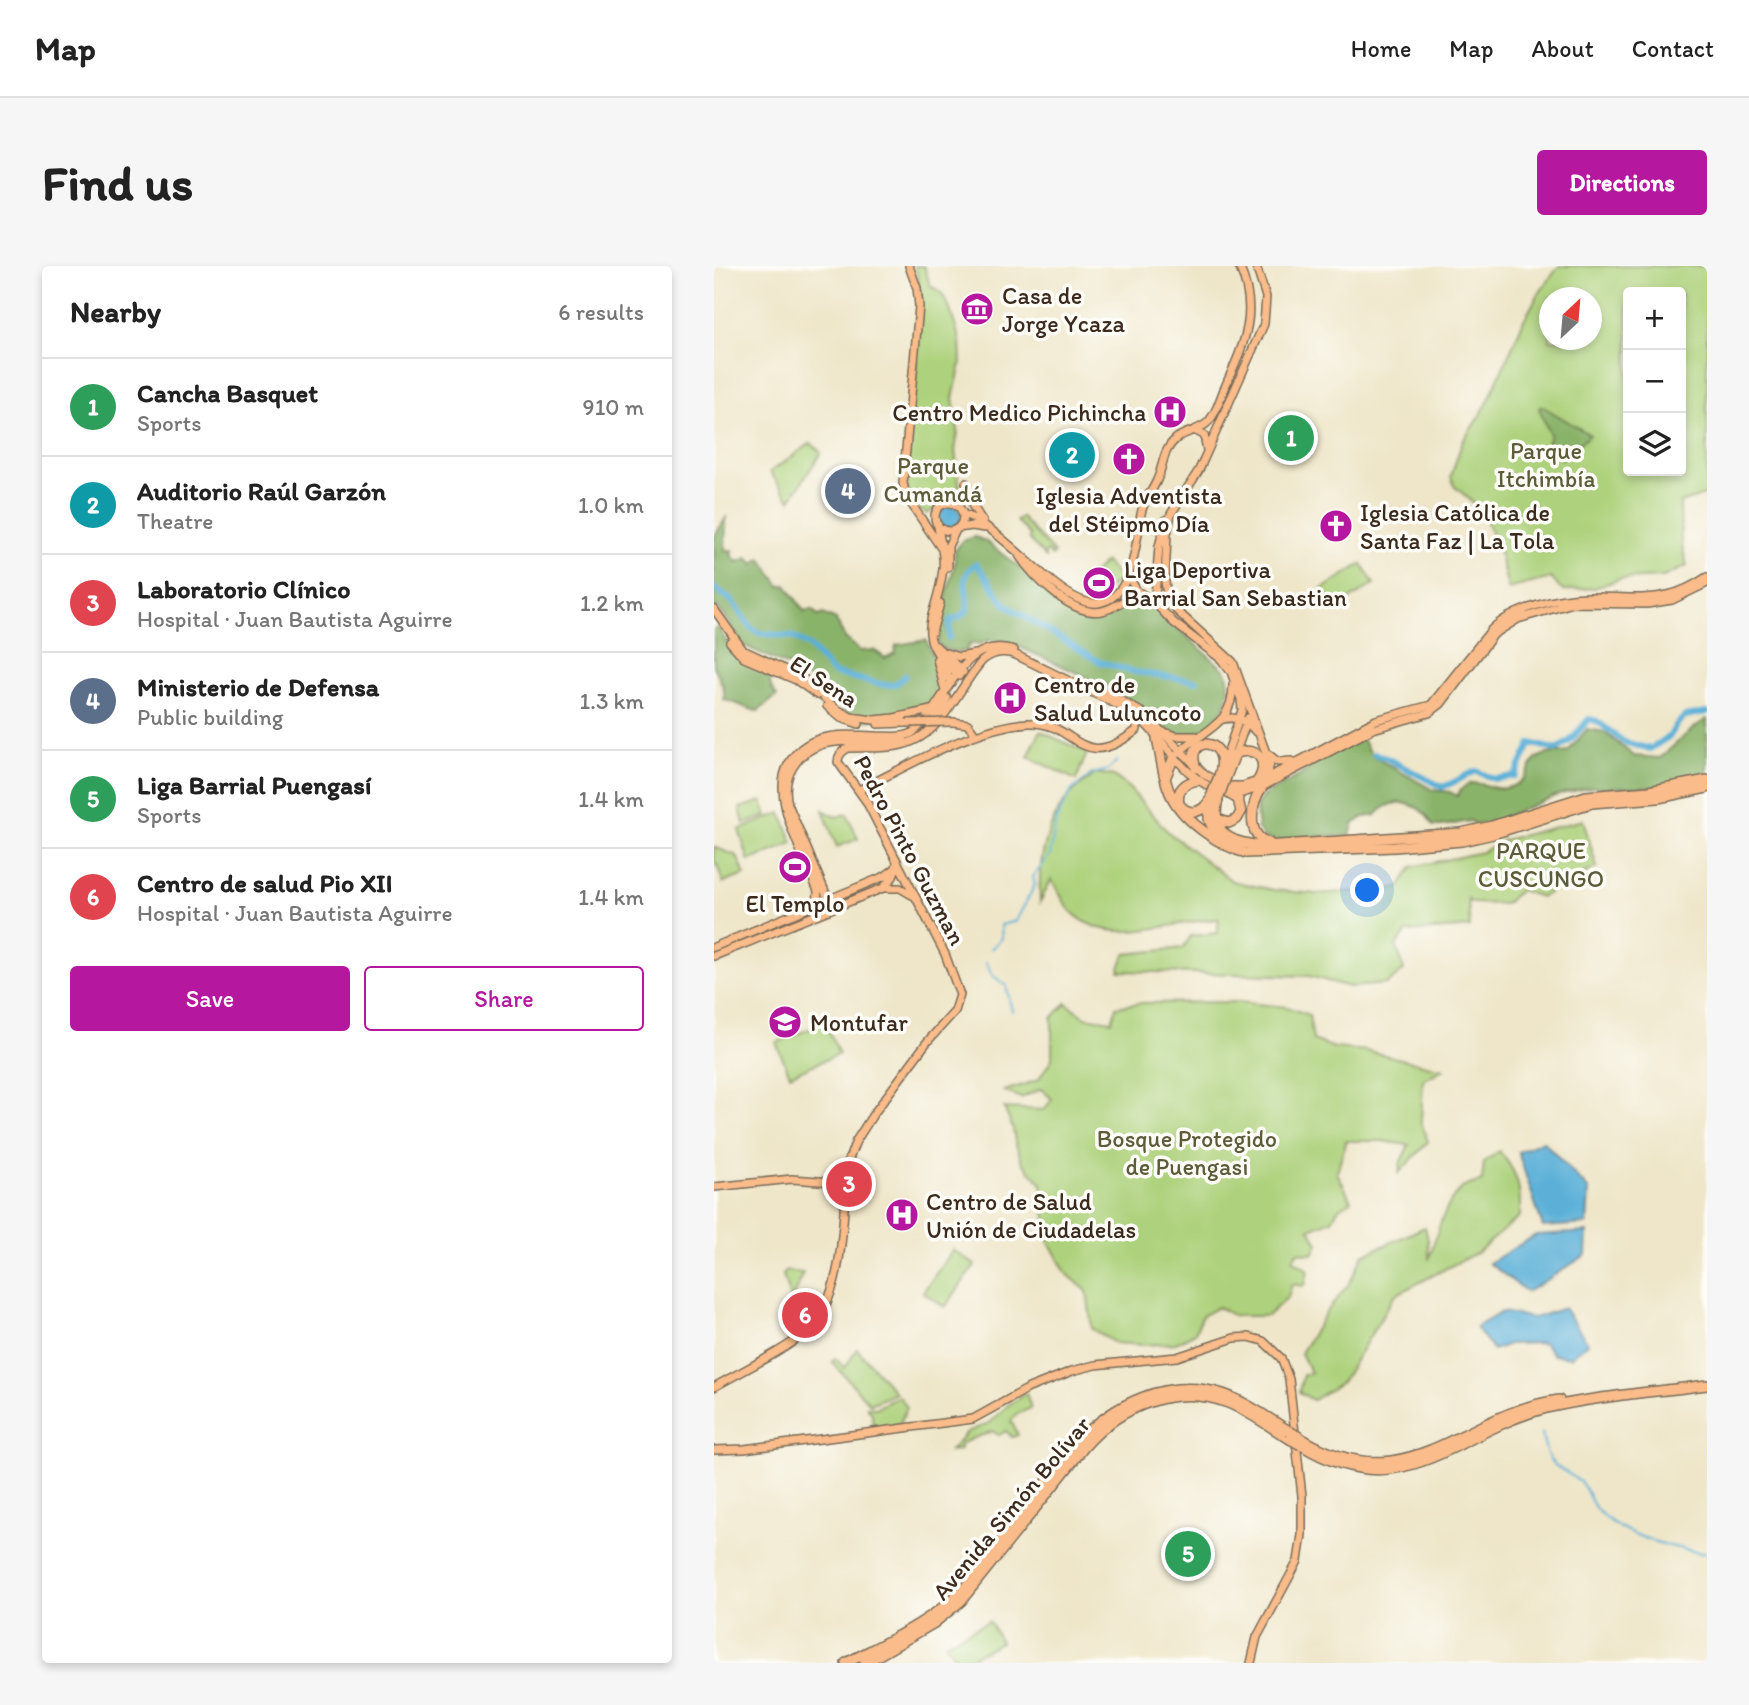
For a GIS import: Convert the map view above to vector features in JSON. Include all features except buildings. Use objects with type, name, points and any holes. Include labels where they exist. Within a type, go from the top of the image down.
[{"type":"highway","points":[[1159,734],[1165,778],[1169,793],[1178,809],[1226,846],[1246,853],[1395,847],[1462,841],[1591,803],[1658,798],[1707,788]]},
{"type":"highway","points":[[1196,768],[1193,759],[1195,750],[1201,745],[1209,744],[1220,752],[1222,774]]},
{"type":"highway","points":[[1226,846],[1210,827],[1216,797],[1222,774],[1235,754],[1247,750],[1259,756],[1264,769],[1254,803],[1250,830],[1255,839],[1265,846]]},
{"type":"highway","points":[[1165,778],[1177,754]]},
{"type":"highway","points":[[1198,780],[1183,786],[1179,793],[1179,804],[1186,811],[1201,810],[1216,797],[1238,799],[1241,812],[1233,822],[1225,823],[1217,819]]},
{"type":"highway","points":[[1216,797],[1217,819],[1228,837],[1245,845],[1265,846],[1461,833],[1586,796],[1649,791],[1707,780]]},
{"type":"highway","points":[[1254,803],[1253,821],[1256,835],[1267,843],[1281,844]]},
{"type":"highway","name":"Avenida Simón Bolívar","points":[[846,1663],[917,1625],[952,1601],[1091,1428],[1123,1405],[1159,1389],[1198,1389],[1224,1395],[1301,1442],[1352,1460],[1383,1463],[1428,1452],[1515,1411],[1547,1402],[1707,1382]]},
{"type":"highway","name":"Avenida Simón Bolívar","points":[[864,1663],[934,1623],[956,1606],[1085,1446],[1102,1428],[1128,1410],[1173,1397],[1209,1397],[1235,1406],[1289,1435]]},
{"type":"main road","points":[[909,266],[917,288],[919,306],[903,482],[906,496],[941,548]]},
{"type":"main road","points":[[966,483],[974,508],[992,529],[1065,593],[1085,603],[1101,603],[1111,598],[1123,585],[1129,570],[1137,547],[1142,509],[1158,478],[1164,454],[1176,439],[1210,421],[1241,351],[1250,316],[1245,281],[1239,266]]},
{"type":"main road","points":[[918,514],[946,531],[976,526],[990,531],[1018,554],[1025,566],[1060,597],[1080,609],[1102,611],[1129,597],[1155,597],[1160,540],[1166,521],[1199,470],[1261,333],[1266,304],[1262,279],[1256,266]]},
{"type":"main road","points":[[1245,281],[1249,269],[1255,270],[1262,279]]},
{"type":"main road","points":[[1192,430],[1203,434],[1207,450]]},
{"type":"main road","points":[[832,908],[788,804],[786,791],[791,770],[812,748],[829,742],[900,742],[917,736],[932,724],[951,687],[929,627],[943,568],[936,515],[939,508],[948,503],[958,506],[963,514],[992,529]]},
{"type":"main road","points":[[1174,508],[1167,534],[1167,595],[1181,616],[1232,659],[1270,764],[1262,782]]},
{"type":"main road","points":[[918,514],[936,515]]},
{"type":"main road","points":[[945,691],[932,632],[947,576],[948,547],[963,521],[963,514]]},
{"type":"main road","points":[[1129,570],[1133,586],[1173,622],[1221,659],[1233,677],[1242,705],[1243,720],[1235,754]]},
{"type":"main road","points":[[1177,754],[1212,780],[1228,786],[1262,782],[1373,729],[1429,713],[1436,708],[1494,634],[1507,624],[1531,614],[1573,604],[1669,595],[1684,591],[1707,577]]},
{"type":"main road","points":[[938,653],[955,657],[999,647],[1017,651],[1122,700],[1143,713],[1198,780],[1216,797],[1243,793],[1302,758],[1376,720],[1431,705],[1492,629],[1504,619],[1563,600],[1587,597],[1647,604],[1672,600],[1707,583]]},
{"type":"main road","name":"El Sena","points":[[714,609],[743,650],[803,678],[835,708],[858,719],[911,716],[930,711],[937,706]]},
{"type":"main road","name":"El Sena","points":[[714,614],[740,655],[796,680],[816,694],[841,718],[858,724],[953,722],[968,724],[975,735]]},
{"type":"main road","points":[[938,653],[968,679],[982,661],[996,652],[1010,653],[1107,698],[1139,717],[1159,734],[1184,737],[1200,735]]},
{"type":"main road","points":[[976,653],[982,661]]},
{"type":"main road","points":[[817,903],[818,891],[784,807],[782,783],[788,766],[805,745],[825,737],[901,736],[911,733],[937,706],[951,682],[976,653]]},
{"type":"main road","points":[[1177,754],[1223,719],[1233,696],[1233,677]]},
{"type":"main road","name":"Pedro Pinto Guzman","points":[[845,1185],[847,1164],[856,1141],[926,1042],[955,1011],[960,995],[945,954],[859,790],[838,762],[839,755],[848,748],[900,746],[920,738],[944,716],[968,679]]},
{"type":"main road","points":[[859,790],[975,735],[1033,723],[1051,727],[1086,748],[1098,750],[1135,732],[1138,726],[1135,719],[1108,703],[1107,698]]},
{"type":"main road","points":[[1222,774],[1250,707]]},
{"type":"main road","points":[[858,719],[900,723],[901,736]]},
{"type":"main road","points":[[1223,719],[1243,720],[1274,760],[1282,763],[1302,758]]},
{"type":"main road","points":[[883,888],[896,865]]},
{"type":"main road","points":[[714,947],[889,876],[908,885]]},
{"type":"main road","points":[[857,887],[862,897]]},
{"type":"main road","points":[[714,956],[883,888],[900,888],[914,896]]},
{"type":"main road","points":[[714,1190],[792,1179],[845,1185],[837,1273],[830,1300],[821,1315],[795,1340],[714,1387]]},
{"type":"main road","points":[[714,1450],[744,1449],[973,1419],[1029,1388],[1072,1371],[1095,1365],[1177,1357],[1234,1338],[1259,1340],[1276,1351],[1289,1378],[1302,1496],[1302,1535],[1298,1561],[1258,1637],[1251,1663]]},
{"type":"green space","name":"Parque Cumandá","points":[[915,266],[924,266],[930,285],[942,294],[960,340],[961,364],[953,398],[958,431],[955,451],[961,497],[957,502],[942,503],[927,514],[912,500],[906,481],[922,300]]},
{"type":"green space","name":"Parque Itchimbía","points":[[1559,266],[1707,266],[1707,494],[1680,503],[1681,541],[1687,566],[1663,577],[1620,579],[1594,588],[1563,591],[1551,578],[1508,589],[1499,551],[1485,518],[1476,505],[1454,486],[1451,476],[1462,443],[1487,404],[1524,320],[1539,294],[1539,350],[1602,350],[1602,287],[1544,287]]},
{"type":"green space","points":[[1542,406],[1590,435],[1561,459],[1546,446],[1550,435],[1539,408]]},
{"type":"green space","points":[[811,443],[821,453],[790,500],[770,472]]},
{"type":"green space","points":[[1021,517],[1054,553],[1052,556],[1047,551],[1044,554],[1047,559],[1029,539],[1030,535],[1017,521]]},
{"type":"green space","points":[[726,518],[725,550],[732,550],[731,554],[737,562],[748,558],[754,564],[761,558],[780,586],[786,585],[804,611],[812,609],[818,616],[823,614],[836,620],[845,638],[860,651],[874,650],[885,658],[895,653],[896,645],[926,640],[941,681],[939,698],[934,706],[868,721],[848,714],[801,672],[743,645],[726,617],[714,604],[714,537]]},
{"type":"green space","points":[[975,537],[985,541],[1089,614],[1099,614],[1134,600],[1151,605],[1226,671],[1228,694],[1218,716],[1200,731],[1176,733],[1155,722],[1123,695],[1006,641],[974,643],[963,652],[950,651],[940,646],[937,643],[937,631],[955,563],[955,551],[962,541]]},
{"type":"green space","name":"Liga Deportiva Barrial San Sebastian","points":[[1105,562],[1121,579],[1094,599],[1078,587]]},
{"type":"green space","points":[[1362,564],[1374,584],[1335,609],[1322,589]]},
{"type":"green space","points":[[718,627],[728,645],[739,657],[772,673],[770,685],[777,696],[758,711],[724,700],[724,689],[714,666],[714,629]]},
{"type":"green space","points":[[1707,719],[1707,777],[1656,787],[1592,787],[1560,794],[1487,824],[1474,824],[1472,821],[1433,826],[1415,807],[1399,803],[1353,824],[1350,836],[1279,841],[1264,838],[1258,829],[1256,807],[1262,797],[1361,738],[1373,756],[1433,790],[1450,792],[1457,796],[1468,784],[1506,788],[1521,782],[1536,759],[1547,754],[1568,752],[1587,729],[1604,732],[1634,756],[1660,758],[1688,732]]},
{"type":"green space","points":[[1040,731],[1087,753],[1076,780],[1028,757]]},
{"type":"green space","name":"PARQUE CUSCUNGO","points":[[1096,773],[1114,776],[1129,788],[1168,832],[1232,881],[1273,890],[1316,894],[1399,888],[1412,867],[1482,852],[1504,840],[1583,820],[1597,867],[1541,897],[1520,890],[1505,904],[1472,903],[1468,899],[1470,927],[1407,932],[1396,945],[1404,970],[1387,984],[1350,987],[1309,976],[1119,971],[1125,954],[1183,948],[1191,936],[1217,933],[1219,919],[1142,930],[1104,929],[1087,923],[1072,912],[1051,880],[1040,902],[1044,847],[1053,822],[1070,795]]},
{"type":"green space","points":[[762,801],[767,816],[744,824],[740,808]]},
{"type":"green space","points":[[823,810],[836,817],[847,814],[858,839],[837,847]]},
{"type":"green space","points":[[781,813],[793,843],[749,861],[739,830]]},
{"type":"green space","points":[[714,847],[737,856],[745,875],[723,883],[717,864],[714,864]]},
{"type":"green space","name":"Bosque Protegido de Puengasi","points":[[1238,1002],[1287,1007],[1309,1015],[1313,1040],[1335,1048],[1368,1051],[1443,1069],[1423,1080],[1421,1122],[1428,1142],[1399,1173],[1401,1161],[1409,1145],[1382,1141],[1346,1141],[1337,1173],[1351,1200],[1338,1209],[1332,1220],[1310,1229],[1318,1244],[1313,1254],[1297,1252],[1293,1260],[1308,1270],[1305,1286],[1292,1284],[1288,1297],[1267,1316],[1234,1316],[1218,1307],[1202,1316],[1195,1333],[1176,1343],[1115,1343],[1092,1329],[1087,1291],[1066,1273],[1049,1242],[1042,1184],[1023,1163],[1004,1108],[1044,1110],[1052,1099],[1041,1089],[1021,1098],[1004,1091],[1038,1080],[1052,1059],[1052,1018],[1066,1003],[1085,1017],[1112,1021],[1116,1007],[1140,1003]]},
{"type":"green space","points":[[825,1022],[839,1054],[790,1075],[776,1043]]},
{"type":"green space","points":[[1499,1151],[1517,1181],[1520,1216],[1478,1252],[1395,1295],[1342,1382],[1313,1400],[1299,1392],[1303,1375],[1311,1374],[1301,1353],[1325,1314],[1350,1282],[1363,1255],[1425,1227],[1429,1260],[1441,1222],[1455,1195],[1468,1185],[1482,1181],[1484,1162]]},
{"type":"green space","points":[[953,1250],[975,1265],[945,1307],[923,1292]]},
{"type":"green space","points":[[786,1271],[803,1273],[791,1302],[783,1275]]},
{"type":"green space","points":[[857,1349],[896,1393],[870,1404],[832,1362],[835,1358],[845,1368]]},
{"type":"green space","points":[[1026,1393],[1031,1408],[1017,1414],[1011,1421],[1018,1435],[1012,1437],[1006,1431],[999,1435],[992,1431],[964,1442],[960,1445],[960,1450],[950,1451],[967,1432],[990,1423],[1007,1406]]},
{"type":"green space","points":[[899,1396],[907,1407],[899,1425],[873,1428],[872,1414],[867,1407],[876,1408]]},
{"type":"green space","points":[[1187,1539],[1204,1553],[1190,1571],[1173,1555]]},
{"type":"green space","points":[[989,1621],[1001,1642],[959,1663],[945,1643]]},
{"type":"water","points":[[949,505],[960,512],[961,517],[954,528],[949,529],[938,522],[937,517],[944,506]]},
{"type":"water","points":[[1543,1141],[1589,1190],[1587,1224],[1543,1227],[1518,1152]]},
{"type":"water","points":[[1587,1232],[1586,1255],[1527,1292],[1489,1263],[1536,1235]]},
{"type":"water","points":[[1564,1308],[1588,1343],[1571,1357],[1554,1355],[1544,1343],[1509,1344],[1493,1350],[1476,1327],[1502,1312],[1534,1318]]},
{"type":"waterway","points":[[949,638],[950,620],[967,611],[965,580],[970,569],[976,564],[1009,607],[1100,662],[1135,672],[1197,681]]},
{"type":"waterway","points":[[714,588],[731,600],[751,628],[759,633],[793,637],[809,646],[833,673],[884,685],[896,684],[905,676]]},
{"type":"waterway","points":[[1374,754],[1442,787],[1476,771],[1494,779],[1515,776],[1531,743],[1556,750],[1571,740],[1589,719],[1597,721],[1624,742],[1650,749],[1670,736],[1685,716],[1707,712]]},
{"type":"waterway","points":[[991,949],[1002,938],[1001,925],[1016,921],[1035,885],[1033,877],[1050,855],[1056,820],[1072,790],[1092,774],[1108,770],[1117,761]]},
{"type":"waterway","points":[[986,962],[992,975],[1006,985],[1012,1011]]},
{"type":"waterway","points":[[1542,1433],[1550,1460],[1580,1482],[1597,1510],[1607,1519],[1648,1540],[1707,1554]]},
{"type":"place","name":"Casa de Jorge Ycaza","points":[[977,309]]},
{"type":"place","name":"Centro Medico Pichincha","points":[[1170,412]]},
{"type":"place","name":"Cancha Basquet","points":[[1291,438]]},
{"type":"place","name":"Auditorio Raúl Garzón","points":[[1072,455]]},
{"type":"place","name":"Iglesia Adventista del Stéipmo Día","points":[[1129,459]]},
{"type":"place","name":"Ministerio de Defensa","points":[[848,491]]},
{"type":"place","name":"Iglesia Católica de Santa Faz | La Tola","points":[[1336,526]]},
{"type":"place","name":"Liga Deportiva Barrial San Sebastian","points":[[1099,583]]},
{"type":"place","name":"Centro de Salud Luluncoto","points":[[1010,698]]},
{"type":"place","name":"El Templo","points":[[795,867]]},
{"type":"place","name":"Montufar","points":[[785,1022]]},
{"type":"place","name":"Laboratorio Clínico","points":[[849,1184]]},
{"type":"place","name":"Centro de Salud Unión de Ciudadelas","points":[[902,1215]]},
{"type":"place","name":"Centro de salud Pio XII","points":[[805,1315]]},
{"type":"place","name":"Liga Barrial Puengasí","points":[[1188,1554]]}]
